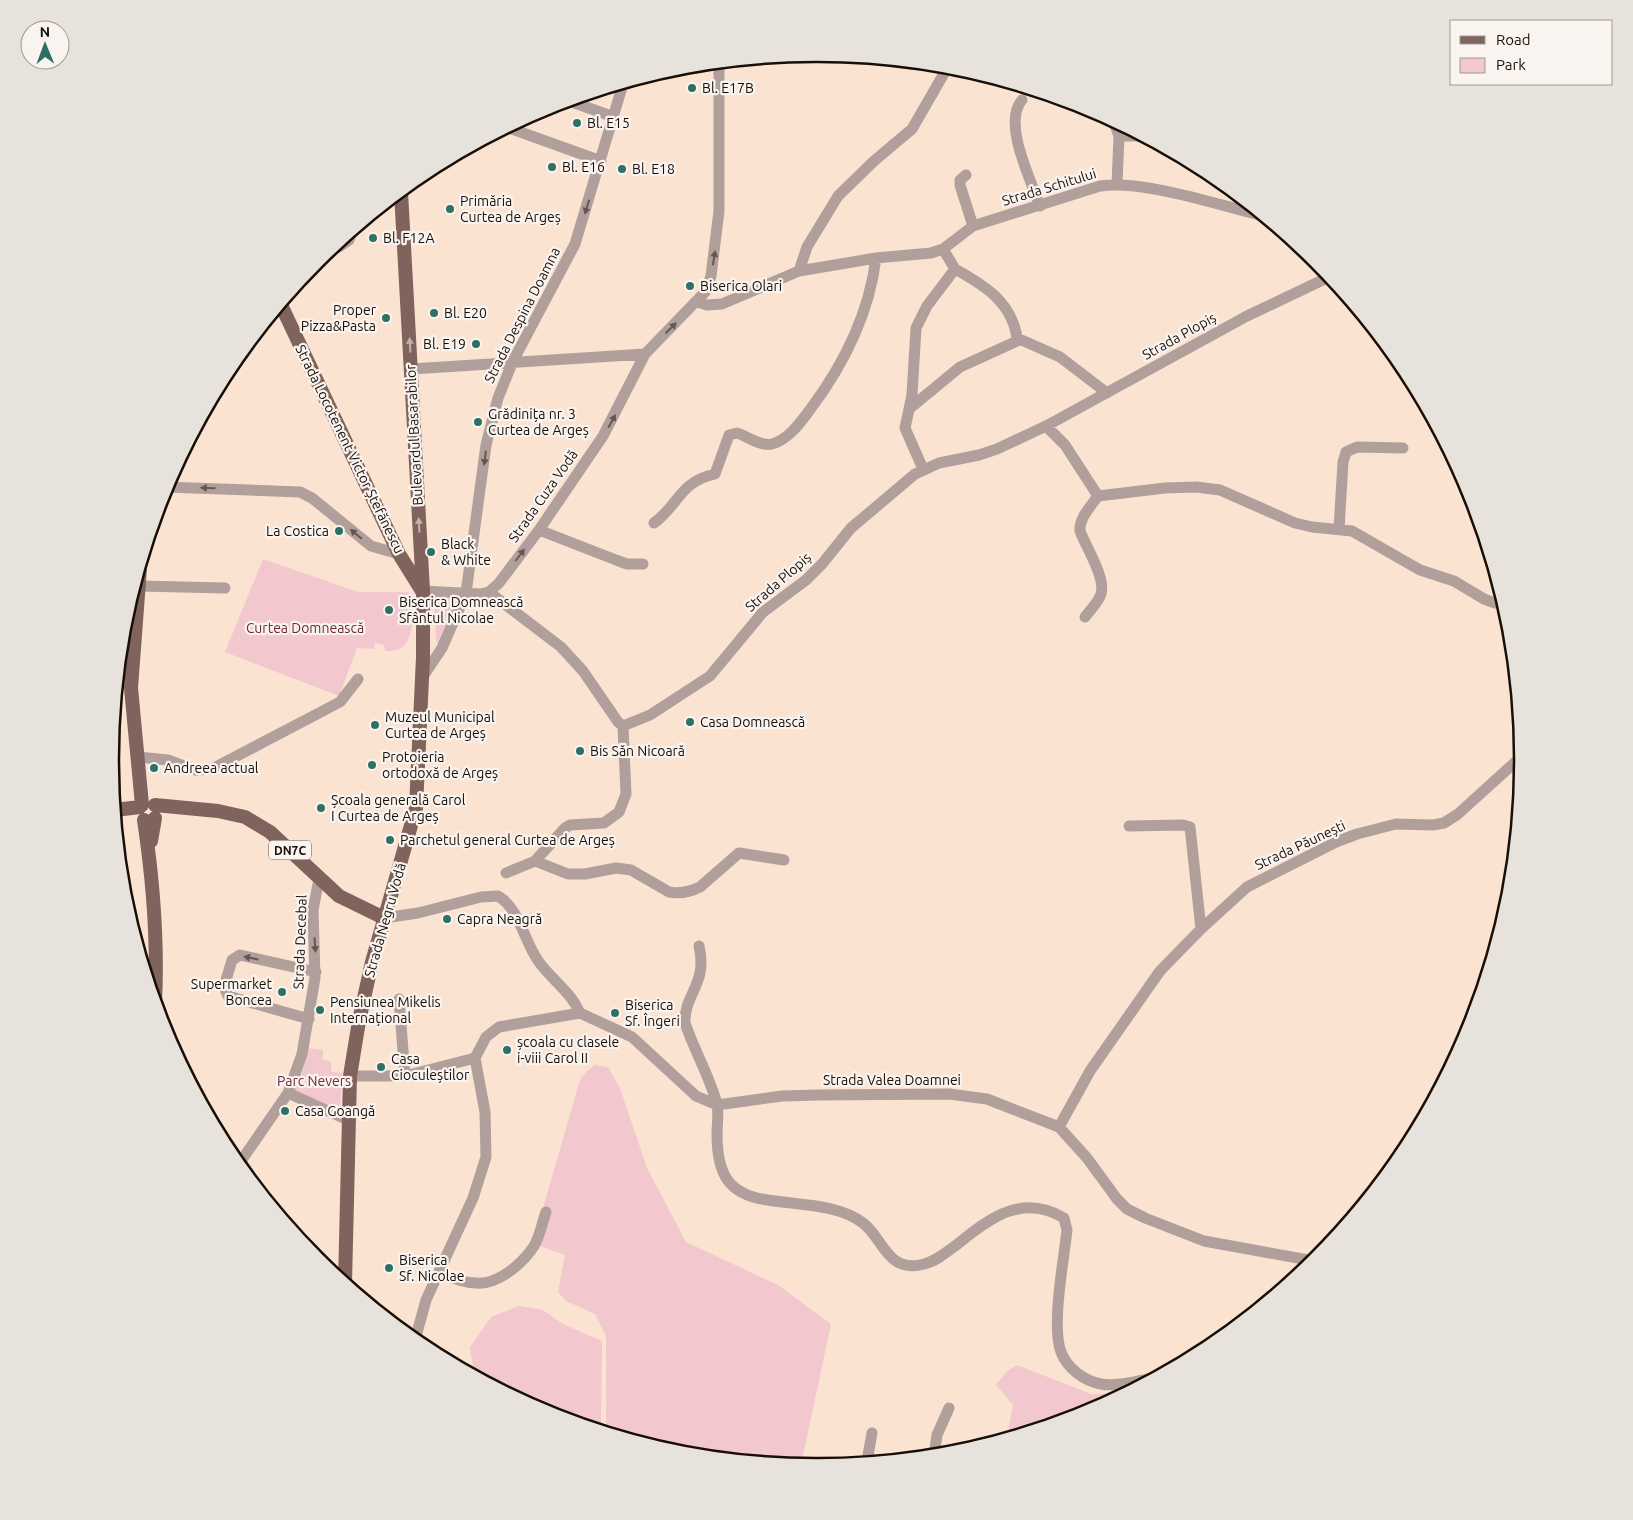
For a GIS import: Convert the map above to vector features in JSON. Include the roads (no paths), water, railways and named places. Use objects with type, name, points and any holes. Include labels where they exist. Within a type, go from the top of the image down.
[{"type":"main road","name":"Bulevardul Basarabilor","points":[[401,200],[423,591],[422,678]]},
{"type":"main road","name":"Strada Locotenent Victor Ștefănescu","points":[[283,310],[399,554],[423,591]]},
{"type":"main road","points":[[138,601],[130,688],[141,784],[148,811],[149,854],[156,945],[156,984]]},
{"type":"main road","name":"Strada Negru Vodă","points":[[345,1273],[350,1076],[362,1003],[416,808],[422,678]]},
{"type":"main road","name":"DN7C","points":[[148,811],[184,808],[234,814],[258,824],[270,832],[339,896],[384,918]]},
{"type":"main road","points":[[120,810],[148,811]]},
{"type":"main road","points":[[121,814],[148,811]]},
{"type":"street","name":"Strada Cuza Vodă","points":[[489,592],[539,530],[607,430],[644,354],[697,302],[709,284],[720,211],[719,69]]},
{"type":"street","points":[[799,271],[807,247],[838,196],[874,161],[912,130],[944,74]]},
{"type":"street","name":"Strada Despina Doamna","points":[[422,678],[442,648],[466,593],[490,427],[498,398],[513,362],[574,244],[621,91]]},
{"type":"street","points":[[1022,100],[1017,106],[1014,125],[1040,206]]},
{"type":"street","points":[[580,105],[614,117]]},
{"type":"street","points":[[516,131],[601,161]]},
{"type":"street","points":[[1117,131],[1117,184]]},
{"type":"street","points":[[966,174],[960,180],[960,185],[974,226]]},
{"type":"street","name":"Strada Schitului","points":[[697,302],[707,305],[722,304],[799,271],[876,258],[931,253],[942,249],[974,226],[1100,186],[1117,184],[1143,187],[1247,212]]},
{"type":"street","points":[[942,249],[956,269],[996,295],[1007,312],[1018,338],[1060,357],[1107,394]]},
{"type":"street","points":[[654,523],[665,515],[680,493],[704,476],[714,474],[729,435],[736,432],[765,445],[771,445],[787,436],[805,416],[842,363],[869,293],[876,258]]},
{"type":"street","points":[[923,469],[906,428],[918,321],[956,269]]},
{"type":"street","name":"Strada Plopiș","points":[[624,726],[650,715],[710,676],[763,612],[822,564],[857,522],[906,480],[923,469],[979,455],[1046,426],[1254,312],[1322,280]]},
{"type":"street","points":[[909,409],[960,366],[1015,342],[1018,338]]},
{"type":"street","points":[[411,369],[644,354]]},
{"type":"street","points":[[1046,426],[1065,445],[1098,496]]},
{"type":"street","points":[[1339,528],[1343,462],[1346,452],[1356,447],[1403,448]]},
{"type":"street","points":[[175,487],[300,492],[312,498],[371,546],[399,554]]},
{"type":"street","points":[[1098,496],[1165,488],[1196,487],[1220,490],[1295,523],[1325,529],[1339,528],[1352,531],[1420,570],[1454,581],[1484,599],[1496,603]]},
{"type":"street","points":[[1085,617],[1100,595],[1101,579],[1080,526],[1098,496]]},
{"type":"street","points":[[539,530],[616,560],[643,564]]},
{"type":"street","points":[[141,586],[225,588]]},
{"type":"street","points":[[423,591],[489,592],[561,647],[583,671],[618,722],[624,726],[626,794],[619,812],[604,823],[570,825],[535,861],[506,873]]},
{"type":"street","points":[[138,757],[168,760],[195,770],[212,770],[340,702],[358,679]]},
{"type":"street","name":"Strada Păunești","points":[[1058,1127],[1090,1071],[1160,972],[1201,928],[1248,887],[1336,842],[1396,824],[1433,825],[1444,823],[1458,814],[1514,763]]},
{"type":"street","points":[[1129,826],[1182,825],[1190,827],[1201,928]]},
{"type":"street","points":[[535,861],[568,874],[585,874],[616,868],[631,870],[668,892],[675,893],[687,892],[700,886],[739,853],[784,860]]},
{"type":"street","name":"Strada Decebal","points":[[244,1157],[288,1093],[302,1054],[310,1019],[316,972],[313,910],[319,879]]},
{"type":"street","points":[[384,918],[418,914],[481,897],[498,896],[505,902],[516,918],[538,961],[569,995],[580,1013],[632,1037],[696,1096],[717,1105]]},
{"type":"street","points":[[699,946],[702,962],[701,972],[686,1012],[685,1023],[717,1105],[719,1164],[724,1176],[734,1187],[765,1200],[820,1207],[848,1215],[864,1223],[885,1252],[900,1263],[922,1265],[933,1261],[978,1227],[1019,1208],[1033,1206],[1052,1211],[1064,1218],[1067,1230],[1058,1332],[1061,1351],[1066,1362],[1088,1381],[1103,1385],[1134,1381]]},
{"type":"street","points":[[310,1019],[228,996],[224,987],[232,960],[237,956],[316,972]]},
{"type":"street","points":[[399,999],[405,1076]]},
{"type":"street","points":[[417,1331],[426,1300],[473,1198],[486,1156],[486,1112],[475,1058],[486,1037],[499,1027],[580,1013]]},
{"type":"street","points":[[350,1076],[405,1076],[475,1058]]},
{"type":"street","points":[[288,1093],[348,1120]]},
{"type":"street","name":"Strada Valea Doamnei","points":[[717,1105],[810,1095],[969,1095],[994,1101],[1058,1127],[1087,1158],[1127,1208],[1169,1229],[1204,1241],[1303,1259]]},
{"type":"street","points":[[439,1272],[478,1284],[491,1282],[520,1262],[533,1246],[546,1212]]},
{"type":"street","points":[[935,1447],[937,1435],[949,1408]]},
{"type":"street","points":[[868,1455],[872,1433]]},
{"type":"place","name":"Bl. E17B","points":[[692,88]]},
{"type":"place","name":"Bl. E15","points":[[577,123]]},
{"type":"place","name":"Bl. E16","points":[[552,167]]},
{"type":"place","name":"Bl. E18","points":[[622,169]]},
{"type":"place","name":"Primăria Curtea de Argeș","points":[[450,209]]},
{"type":"place","name":"Bl. F12A","points":[[373,238]]},
{"type":"place","name":"Biserica Olari","points":[[690,286]]},
{"type":"place","name":"Bl. E20","points":[[434,313]]},
{"type":"place","name":"Proper Pizza&Pasta","points":[[386,318]]},
{"type":"place","name":"Bl. E19","points":[[476,344]]},
{"type":"place","name":"Grădinița nr. 3 Curtea de Argeș","points":[[478,422]]},
{"type":"place","name":"La Costica","points":[[339,531]]},
{"type":"place","name":"Black & White","points":[[431,552]]},
{"type":"place","name":"Biserica Domnească Sfântul Nicolae","points":[[389,610]]},
{"type":"place","name":"Casa Domnească","points":[[690,722]]},
{"type":"place","name":"Muzeul Municipal Curtea de Argeș","points":[[375,725]]},
{"type":"place","name":"Bis Săn Nicoară","points":[[580,751]]},
{"type":"place","name":"Protoieria ortodoxă de Argeș","points":[[372,765]]},
{"type":"place","name":"Andreea actual","points":[[154,768]]},
{"type":"place","name":"Școala generală Carol I Curtea de Argeș","points":[[321,808]]},
{"type":"place","name":"Parchetul general Curtea de Argeș","points":[[390,840]]},
{"type":"place","name":"Capra Neagră","points":[[447,919]]},
{"type":"place","name":"Supermarket Boncea","points":[[282,992]]},
{"type":"place","name":"Pensiunea Mikelis Internațional","points":[[320,1010]]},
{"type":"place","name":"Biserica Sf. Îngeri","points":[[615,1013]]},
{"type":"place","name":"școala cu clasele i-viii Carol II","points":[[507,1050]]},
{"type":"place","name":"Casa Cioculeștilor","points":[[381,1067]]},
{"type":"place","name":"Casa Goangă","points":[[285,1111]]},
{"type":"place","name":"Biserica Sf. Nicolae","points":[[389,1268]]},
{"type":"park label","name":"Curtea Domnească","points":[[305,628]]},
{"type":"park label","name":"Parc Nevers","points":[[314,1081]]}]
